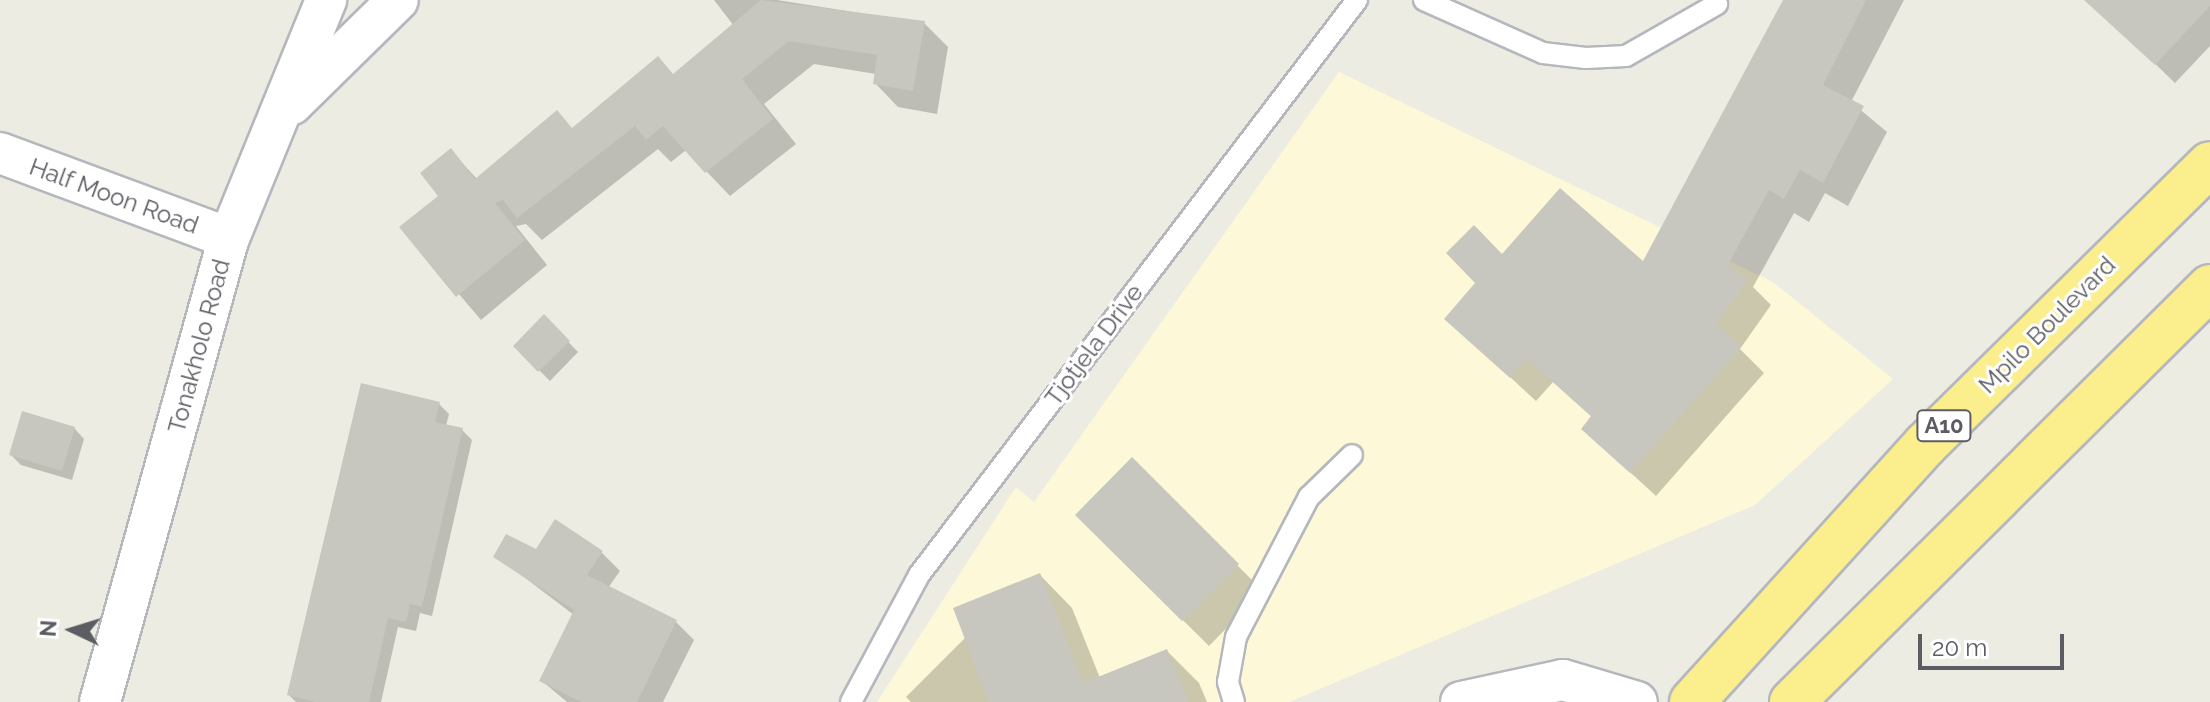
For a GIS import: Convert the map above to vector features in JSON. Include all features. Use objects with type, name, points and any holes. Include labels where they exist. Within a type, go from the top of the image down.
[{"type":"highway","name":"Mpilo Boulevard","points":[[1692,702],[1925,445],[2210,164]]},
{"type":"highway","points":[[1792,702],[2210,287]]},
{"type":"street","name":"Tonakholo Road","points":[[100,702],[229,238],[326,0]]},
{"type":"street","points":[[280,116],[398,0]]},
{"type":"street","name":"Half Moon Road","points":[[0,153],[229,238]]},
{"type":"street","points":[[1461,702],[1563,680],[1637,702]]},
{"type":"lane","name":"Tjotjela Drive","points":[[851,702],[919,575],[1357,0]]},
{"type":"lane","points":[[1424,0],[1543,53],[1586,58],[1626,56],[1717,4]]},
{"type":"lane","points":[[1234,702],[1228,682],[1236,637],[1309,497],[1352,455]]},
{"type":"shaded area","points":[[1339,72],[1773,282],[1893,379],[1755,505],[1289,702],[877,702],[1016,487],[1034,502]]},
{"type":"building","points":[[761,0],[925,21],[913,91],[873,84],[877,55],[789,41],[742,79],[773,119],[705,173],[663,126],[646,140],[635,126],[517,218],[503,200],[495,203],[525,240],[456,297],[399,227],[438,196],[420,173],[451,148],[475,179],[557,110],[572,128],[658,56],[673,74]]},
{"type":"building","points":[[1783,0],[1866,0],[1823,85],[1864,106],[1823,183],[1800,170],[1784,199],[1769,190],[1728,265],[1748,279],[1716,325],[1741,347],[1630,473],[1581,429],[1591,416],[1527,359],[1510,378],[1444,319],[1475,283],[1446,253],[1474,225],[1502,254],[1560,188],[1643,261]]},
{"type":"building","points":[[2084,0],[2210,0],[2210,6],[2155,65]]},
{"type":"building","points":[[544,314],[570,341],[538,372],[513,346]]},
{"type":"building","points":[[361,383],[440,402],[435,422],[463,428],[422,607],[410,604],[406,622],[388,618],[369,702],[315,702],[287,695]]},
{"type":"building","points":[[22,411],[75,427],[62,471],[9,455]]},
{"type":"building","points":[[1132,457],[1239,564],[1182,621],[1075,515]]},
{"type":"building","points":[[555,519],[603,551],[587,575],[677,620],[637,702],[581,702],[539,681],[574,610],[493,557],[506,534],[536,549]]},
{"type":"building","points":[[1040,573],[1083,683],[1167,649],[1188,702],[989,702],[953,608]]}]
